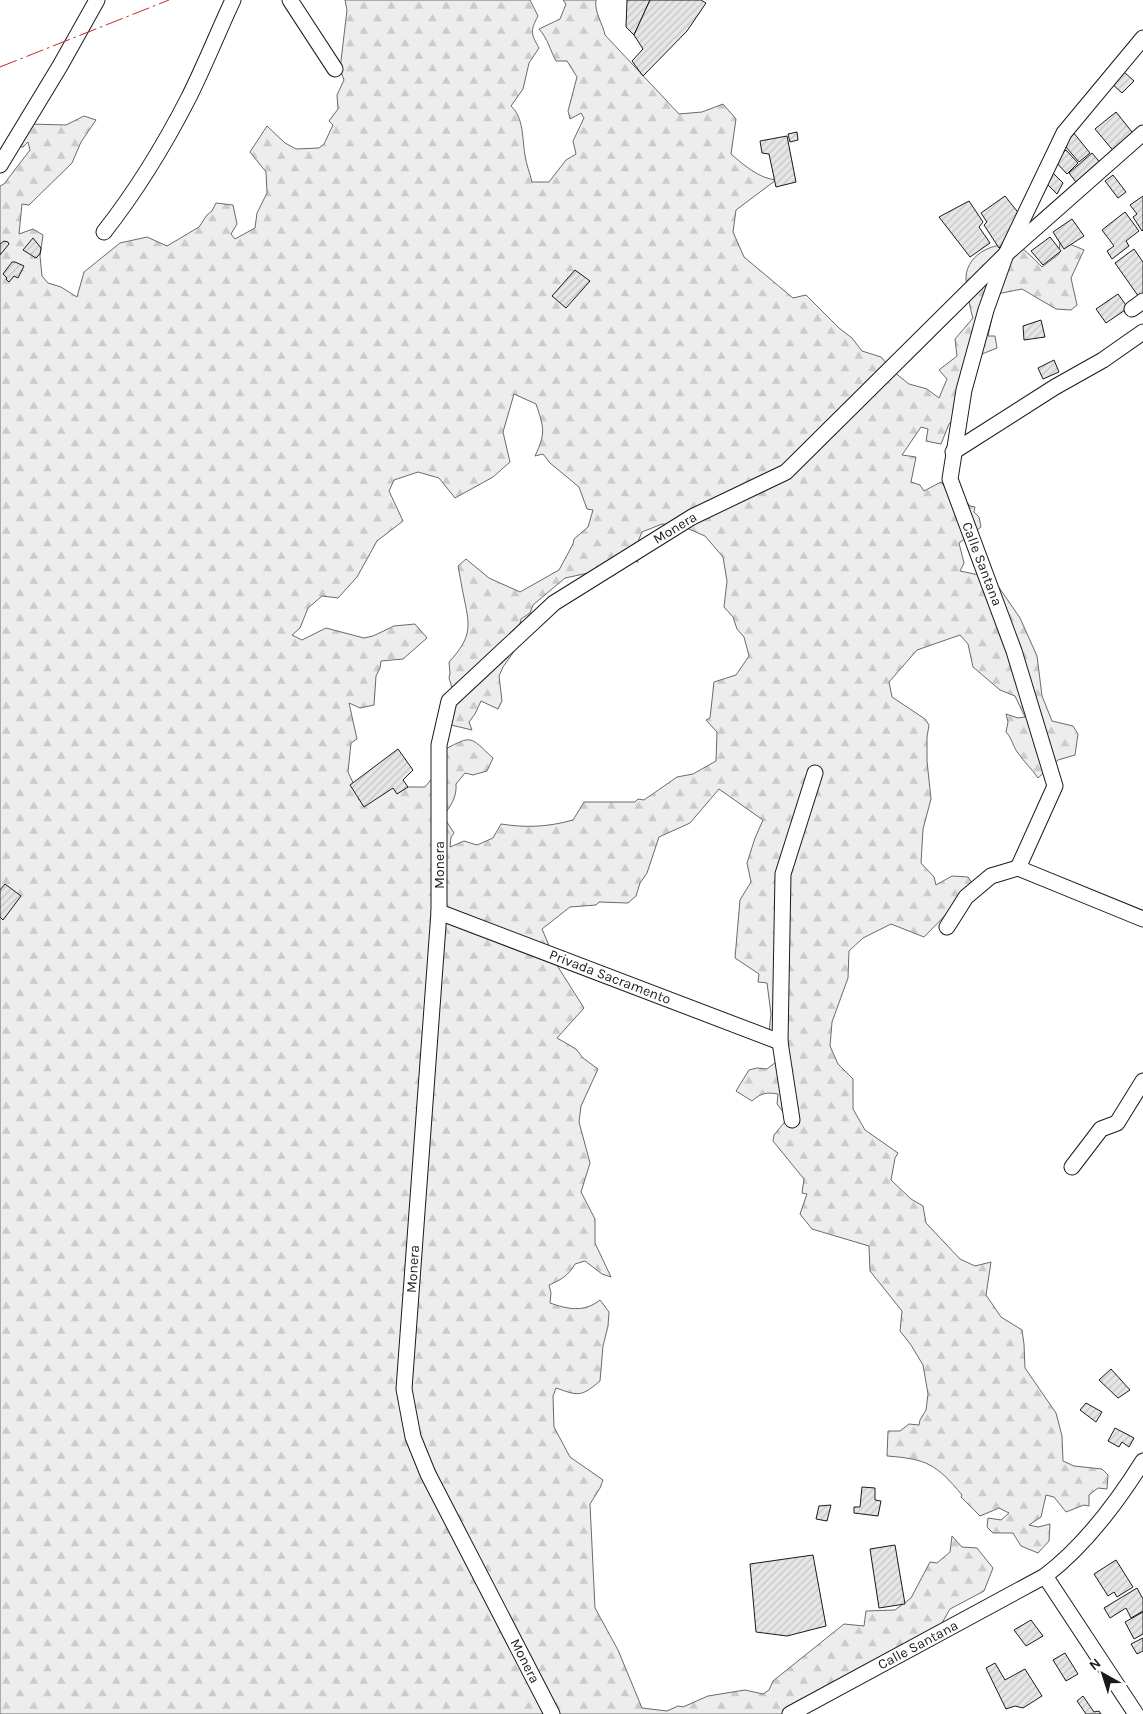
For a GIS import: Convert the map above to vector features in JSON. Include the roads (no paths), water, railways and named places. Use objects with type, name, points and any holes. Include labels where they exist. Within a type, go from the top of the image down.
[{"type":"street","points":[[0,165],[60,66],[97,0]]},
{"type":"street","points":[[104,232],[126,204],[168,136],[190,96],[233,0]]},
{"type":"street","points":[[290,0],[335,69]]},
{"type":"street","points":[[1006,254],[1064,132],[1143,38]]},
{"type":"street","name":"Monera","points":[[552,1714],[428,1474],[413,1437],[404,1389],[439,912],[439,746],[449,701],[554,603],[692,517],[786,472],[1006,254],[1143,133]]},
{"type":"street","name":"Calle Santana","points":[[1006,254],[986,310],[964,390],[950,479],[1014,651],[1055,786],[1018,868]]},
{"type":"street","points":[[953,452],[1055,387],[1103,360],[1143,332]]},
{"type":"street","points":[[792,1120],[780,1042],[783,874],[815,773]]},
{"type":"street","points":[[947,927],[966,897],[991,876],[1018,868],[1143,920]]},
{"type":"street","name":"Privada Sacramento","points":[[439,912],[780,1042]]},
{"type":"street","points":[[1072,1167],[1100,1128],[1116,1123],[1143,1081]]},
{"type":"street","name":"Calle Santana","points":[[790,1714],[1045,1576],[1066,1560],[1083,1541],[1143,1461]]},
{"type":"street","points":[[1045,1576],[1138,1711]]}]
